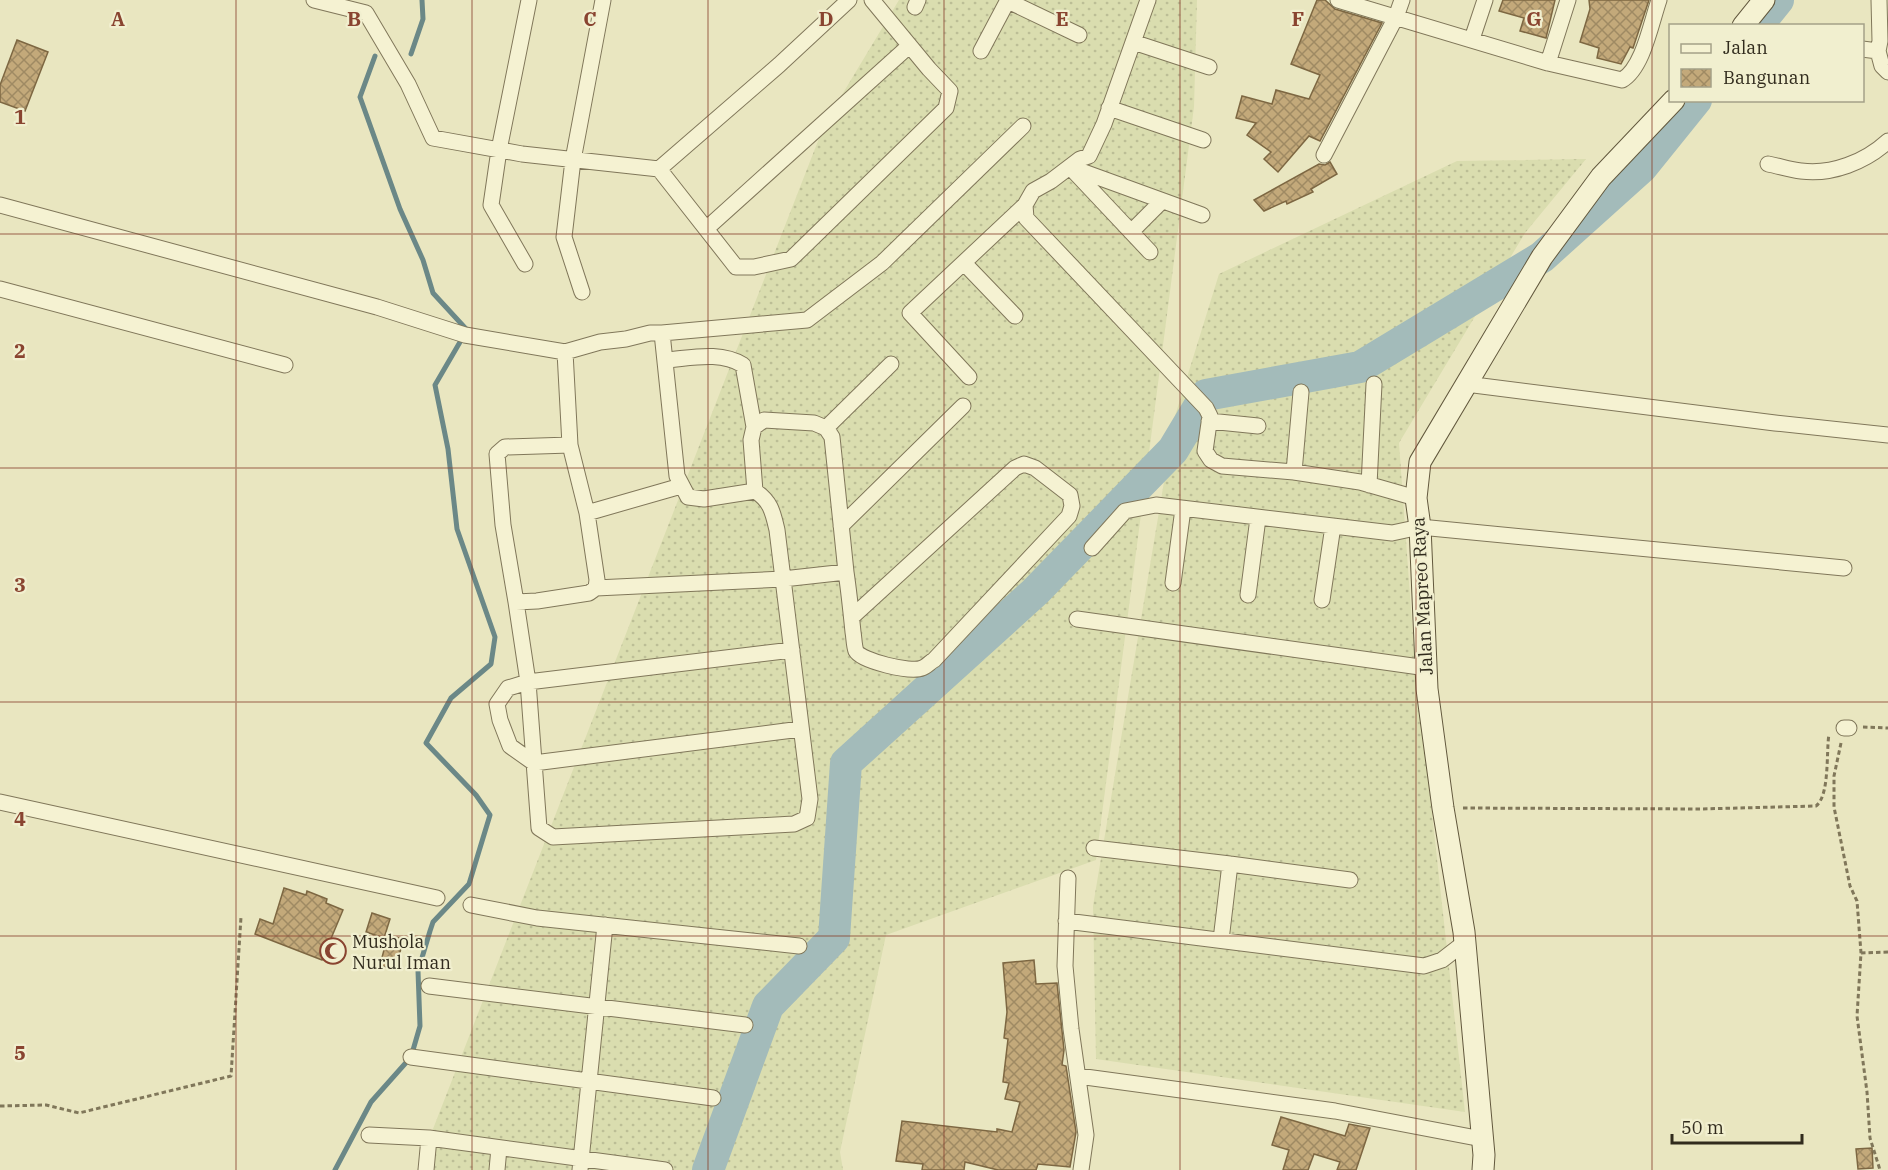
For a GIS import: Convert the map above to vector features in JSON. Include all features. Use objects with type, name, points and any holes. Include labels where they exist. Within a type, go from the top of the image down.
[{"type":"street","points":[[314,0],[366,13],[408,84],[433,138],[499,150],[659,169],[735,267],[754,267],[791,260],[946,108],[950,91],[873,0]]},
{"type":"street","points":[[525,264],[491,205],[499,150],[529,0]]},
{"type":"street","points":[[582,292],[564,237],[573,160],[603,0]]},
{"type":"street","points":[[659,169],[780,65],[849,0]]},
{"type":"street","points":[[981,51],[1008,0],[1079,35]]},
{"type":"street","points":[[969,377],[910,313],[1024,205],[1033,191],[1080,159],[1089,156],[1148,0]]},
{"type":"street","points":[[1338,0],[1548,63],[1622,80],[1637,65],[1659,0]]},
{"type":"street","points":[[1324,155],[1396,17],[1402,0]]},
{"type":"street","points":[[1472,39],[1485,0]]},
{"type":"street","points":[[1548,63],[1568,0]]},
{"type":"street","points":[[1745,24],[1764,0]]},
{"type":"street","points":[[1879,0],[1880,41],[1870,50],[1888,72]]},
{"type":"street","points":[[1133,42],[1209,67]]},
{"type":"street","points":[[706,229],[909,45]]},
{"type":"street","name":"Jalan Mapreo Raya","points":[[1483,1170],[1464,943],[1427,689],[1420,527],[1416,498],[1420,462],[1542,256],[1580,203],[1623,152],[1672,102]]},
{"type":"street","points":[[1109,108],[1203,140]]},
{"type":"street","points":[[0,205],[377,307],[465,335],[565,352],[600,342],[650,333],[807,321],[882,263],[1023,126]]},
{"type":"street","points":[[1768,164],[1803,171],[1842,168],[1877,150],[1888,141]]},
{"type":"street","points":[[1070,167],[1202,215]]},
{"type":"street","points":[[1070,167],[1150,252]]},
{"type":"street","points":[[1131,232],[1162,201]]},
{"type":"street","points":[[1024,205],[1026,218],[1206,408],[1210,416],[1205,451],[1211,460],[1222,466],[1294,472],[1369,485],[1416,498]]},
{"type":"street","points":[[964,263],[1015,316]]},
{"type":"street","points":[[0,289],[285,365]]},
{"type":"street","points":[[570,445],[505,447],[497,453],[503,525],[528,682],[539,828],[553,837],[794,824],[807,818],[810,799],[772,508],[764,497],[754,491],[704,499],[688,497],[681,486],[677,476],[662,333]]},
{"type":"street","points":[[565,352],[570,445],[587,513],[597,580],[596,588]]},
{"type":"street","points":[[666,360],[717,356],[732,358],[743,365],[754,427],[751,440],[754,491]]},
{"type":"street","points":[[826,428],[891,364]]},
{"type":"street","points":[[1369,485],[1374,384]]},
{"type":"street","points":[[1466,384],[1694,414],[1888,435]]},
{"type":"street","points":[[1294,472],[1301,392]]},
{"type":"street","points":[[841,526],[963,406]]},
{"type":"street","points":[[754,427],[764,420],[814,423],[826,428],[832,437],[846,572],[856,650],[861,656],[890,666],[921,669],[933,660],[1069,516],[1072,506],[1070,495],[1035,468],[1024,464],[1015,468],[852,617]]},
{"type":"street","points":[[1209,421],[1258,426]]},
{"type":"street","points":[[587,513],[681,486]]},
{"type":"street","points":[[1092,548],[1125,511],[1156,505],[1392,532],[1420,527],[1844,568]]},
{"type":"street","points":[[1173,583],[1183,509]]},
{"type":"street","points":[[1248,595],[1258,518]]},
{"type":"street","points":[[1322,600],[1333,526]]},
{"type":"street","points":[[516,602],[589,593],[596,588],[783,579],[846,572]]},
{"type":"street","points":[[1077,619],[1427,668]]},
{"type":"street","points":[[792,650],[528,682],[508,688],[497,704],[500,720],[510,746],[534,764],[801,729]]},
{"type":"street","points":[[0,802],[437,898]]},
{"type":"street","points":[[1094,848],[1350,880]]},
{"type":"street","points":[[1221,940],[1230,864]]},
{"type":"street","points":[[1068,878],[1065,966],[1086,1135],[1081,1170]]},
{"type":"street","points":[[471,904],[537,918],[799,946]]},
{"type":"street","points":[[1066,921],[1424,966],[1442,960],[1464,943]]},
{"type":"street","points":[[580,1164],[605,926]]},
{"type":"street","points":[[429,986],[745,1025]]},
{"type":"street","points":[[411,1057],[713,1098]]},
{"type":"street","points":[[1078,1076],[1335,1111],[1482,1139]]},
{"type":"street","points":[[369,1136],[429,1138],[499,1148],[580,1164],[665,1170]]},
{"type":"street","points":[[426,1170],[429,1138]]},
{"type":"street","points":[[497,1170],[499,1148]]},
{"type":"path","points":[[1443,808],[1812,807],[1819,804],[1824,794],[1828,734],[1841,729],[1888,728]]},
{"type":"path","points":[[1841,729],[1833,792],[1850,886],[1857,901],[1861,953],[1857,1016],[1867,1092],[1870,1138],[1880,1170]]},
{"type":"path","points":[[0,1106],[46,1105],[79,1113],[231,1076],[242,917]]},
{"type":"path","points":[[1861,953],[1888,952]]},
{"type":"green space","points":[[899,0],[1197,0],[1194,107],[1096,860],[886,935],[840,1152],[843,1170],[417,1170],[825,123]]},
{"type":"green space","points":[[1586,159],[1525,233],[1399,443],[1414,651],[1465,1112],[1096,1059],[1093,906],[1175,416],[1219,274],[1457,161]]},
{"type":"building","points":[[1317,0],[1325,0],[1335,9],[1382,23],[1320,141],[1309,136],[1278,172],[1264,159],[1271,152],[1247,135],[1256,123],[1236,118],[1242,96],[1272,104],[1276,90],[1309,99],[1320,75],[1291,64]]},
{"type":"building","points":[[1503,0],[1555,0],[1546,38],[1520,31],[1524,18],[1499,11]]},
{"type":"building","points":[[1589,0],[1649,0],[1633,48],[1630,47],[1621,64],[1597,58],[1599,48],[1580,42],[1590,9]]},
{"type":"building","points":[[17,40],[48,52],[25,111],[0,102],[0,85]]},
{"type":"building","points":[[1330,162],[1337,174],[1311,189],[1313,192],[1264,211],[1254,200],[1319,164],[1325,165]]},
{"type":"building","points":[[284,888],[306,895],[307,891],[327,899],[326,903],[343,910],[322,960],[255,934],[260,919],[273,924]]},
{"type":"building","points":[[372,913],[390,919],[384,938],[366,932]]},
{"type":"building","points":[[388,935],[403,939],[396,970],[380,965]]},
{"type":"building","points":[[1034,960],[1036,984],[1057,983],[1064,1050],[1062,1065],[1066,1066],[1076,1132],[1070,1167],[1038,1164],[1036,1170],[998,1170],[965,1162],[964,1170],[922,1170],[923,1164],[896,1161],[902,1121],[1012,1132],[1020,1102],[1005,1099],[1009,1083],[1003,1082],[1008,1039],[1004,1038],[1007,1012],[1003,963]]},
{"type":"building","points":[[1281,1117],[1345,1136],[1349,1124],[1370,1128],[1356,1170],[1337,1170],[1340,1162],[1314,1154],[1308,1170],[1283,1170],[1289,1150],[1272,1145]]},
{"type":"building","points":[[1872,1148],[1873,1168],[1858,1169],[1856,1149]]},
{"type":"waterway","points":[[411,54],[423,19],[422,0]]},
{"type":"waterway","points":[[1759,24],[1778,0]]},
{"type":"waterway","points":[[335,1170],[371,1102],[411,1057],[420,1026],[418,971],[430,931],[433,922],[469,884],[490,815],[476,795],[426,743],[451,698],[491,664],[495,637],[457,529],[448,449],[435,385],[467,330],[433,293],[423,260],[400,209],[360,97],[375,56]]},
{"type":"waterway","points":[[708,1170],[768,1006],[834,938],[846,763],[1035,592],[1173,450],[1206,395],[1360,367],[1542,257],[1642,167],[1694,102]]},
{"type":"place","name":"Mushola Nurul Iman","points":[[333,951]]}]
